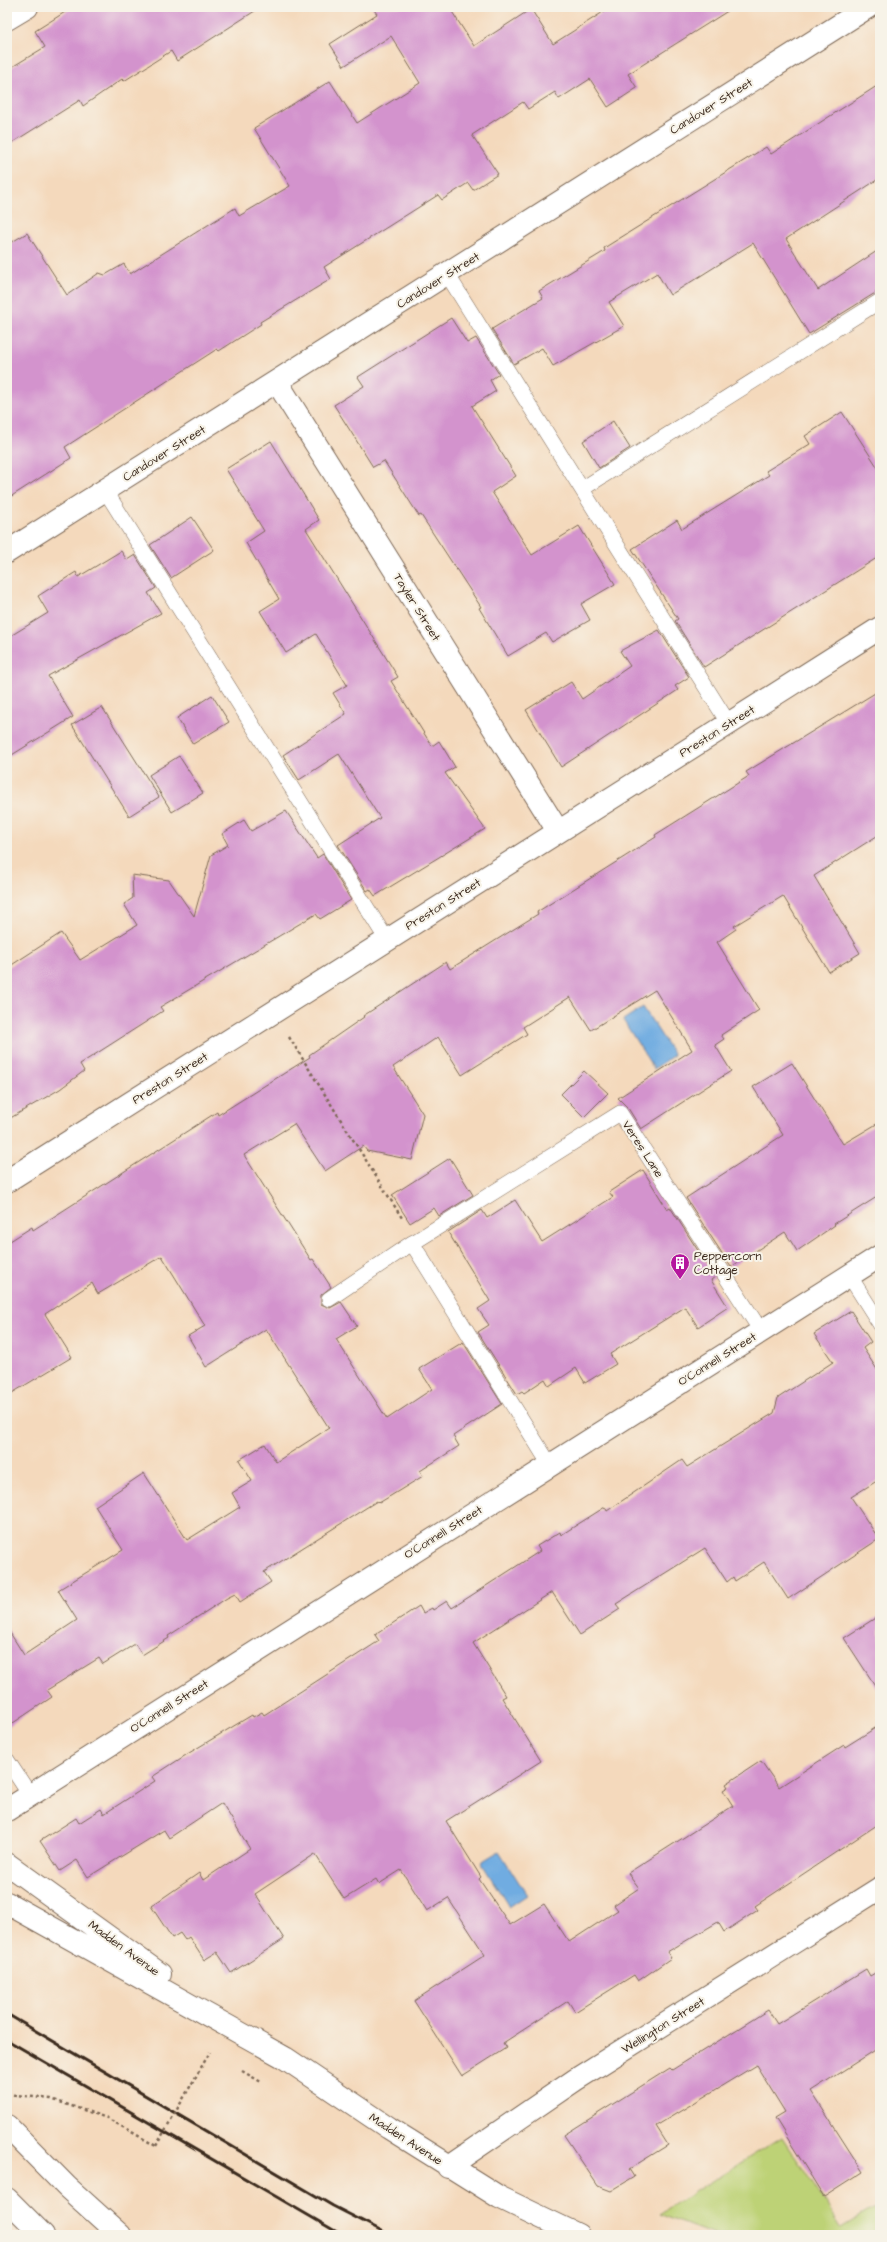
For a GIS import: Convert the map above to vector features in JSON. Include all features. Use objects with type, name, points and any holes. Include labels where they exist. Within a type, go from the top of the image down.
[{"type":"main road","points":[[7,20],[27,7]]},
{"type":"main road","name":"Candover Street","points":[[7,552],[868,7]]},
{"type":"main road","name":"Tayler Street","points":[[277,382],[558,832]]},
{"type":"main road","name":"Preston Street","points":[[7,1181],[880,628]]},
{"type":"main road","name":"O'Connell Street","points":[[7,1810],[880,1256]]},
{"type":"main road","name":"Madden Avenue","points":[[7,1864],[240,2032]]},
{"type":"main road","name":"Wellington Street","points":[[448,2167],[575,2080],[880,1888]]},
{"type":"main road","name":"Madden Avenue","points":[[7,1903],[285,2058],[448,2167],[499,2197],[578,2235]]},
{"type":"main road","points":[[7,2126],[67,2187],[120,2235]]},
{"type":"main road","points":[[7,2200],[43,2235]]},
{"type":"lane","points":[[447,274],[729,724]]},
{"type":"lane","points":[[582,489],[880,301]]},
{"type":"lane","points":[[105,490],[387,940]]},
{"type":"lane","name":"Veres Lane","points":[[328,1299],[414,1242],[620,1113],[761,1331]]},
{"type":"lane","points":[[414,1242],[550,1465]]},
{"type":"lane","points":[[849,1275],[880,1324]]},
{"type":"lane","points":[[7,1760],[30,1795]]},
{"type":"path","points":[[289,1037],[414,1242]]},
{"type":"path","points":[[7,2094],[51,2099],[107,2118],[156,2146],[210,2052]]},
{"type":"path","points":[[236,2067],[261,2082]]},
{"type":"green space","points":[[782,2137],[842,2228],[880,2205],[880,2235],[714,2235],[659,2214]]},
{"type":"water","points":[[643,1007],[674,1055],[654,1069],[623,1020]]},
{"type":"water","points":[[499,1851],[527,1895],[509,1907],[481,1862]]},
{"type":"building","points":[[73,7],[261,7],[177,61],[171,51],[124,81],[122,79],[83,106],[80,100],[7,146],[7,70],[45,47],[35,31]]},
{"type":"building","points":[[372,7],[449,7],[474,46],[531,9],[553,44],[611,7],[734,7],[628,74],[637,88],[608,107],[590,79],[559,99],[555,92],[528,109],[523,102],[472,135],[498,174],[473,190],[468,183],[442,200],[438,195],[324,267],[331,279],[260,322],[261,324],[219,351],[217,349],[65,447],[71,458],[7,499],[7,245],[27,233],[67,295],[99,273],[105,275],[124,264],[130,274],[235,208],[239,216],[290,186],[254,128],[330,81],[357,123],[420,83],[391,36],[344,66],[330,44],[377,14]]},
{"type":"building","points":[[880,84],[880,178],[786,239],[818,290],[880,249],[880,290],[809,334],[753,243],[670,295],[657,273],[609,302],[624,326],[553,366],[542,348],[514,364],[492,329],[543,298],[539,291],[605,251],[604,248],[766,147],[771,154]]},
{"type":"building","points":[[451,318],[467,343],[476,338],[499,374],[490,380],[496,391],[472,406],[516,476],[492,492],[532,555],[579,526],[615,584],[581,604],[590,620],[552,642],[546,633],[508,656],[479,608],[481,607],[421,515],[419,516],[384,461],[373,467],[334,405],[364,386],[358,377]]},
{"type":"building","points":[[842,412],[880,471],[880,556],[704,667],[675,621],[678,619],[632,549],[677,520],[682,529],[769,475],[766,471],[810,444],[805,436]]},
{"type":"building","points":[[613,421],[630,448],[599,468],[583,441]]},
{"type":"building","points":[[271,441],[319,520],[306,529],[398,677],[391,681],[432,746],[439,741],[455,767],[445,773],[485,829],[375,896],[370,889],[367,891],[338,845],[380,818],[339,754],[299,780],[283,755],[346,714],[333,693],[347,685],[316,634],[286,653],[260,611],[279,599],[246,543],[264,531],[226,469]]},
{"type":"building","points":[[192,517],[214,550],[171,578],[150,545]]},
{"type":"building","points":[[121,551],[127,560],[135,555],[156,588],[148,593],[161,613],[48,676],[73,717],[7,758],[7,638],[48,613],[38,596],[76,572],[78,577]]},
{"type":"building","points":[[659,630],[689,677],[675,686],[678,690],[561,767],[526,710],[571,682],[582,699],[630,666],[620,651]]},
{"type":"building","points":[[880,690],[880,834],[814,876],[860,953],[829,972],[783,896],[734,926],[736,929],[717,942],[759,1010],[721,1035],[724,1039],[715,1045],[731,1071],[641,1129],[628,1108],[618,1098],[692,1050],[655,990],[591,1030],[570,997],[523,1027],[527,1034],[462,1075],[438,1037],[393,1067],[423,1114],[412,1160],[367,1151],[363,1146],[325,1171],[294,1124],[244,1155],[311,1260],[313,1259],[331,1287],[321,1295],[321,1304],[330,1308],[341,1302],[357,1326],[336,1339],[387,1419],[432,1389],[419,1369],[463,1342],[502,1404],[453,1436],[459,1446],[420,1471],[423,1476],[379,1503],[377,1501],[264,1572],[271,1582],[240,1602],[235,1594],[227,1598],[168,1636],[169,1638],[142,1655],[135,1644],[103,1664],[99,1658],[47,1690],[52,1697],[7,1727],[7,1628],[24,1655],[77,1620],[58,1590],[123,1550],[95,1506],[144,1473],[187,1540],[240,1507],[232,1493],[252,1481],[239,1460],[265,1444],[276,1462],[329,1428],[266,1329],[206,1367],[188,1336],[205,1326],[162,1256],[98,1294],[92,1283],[45,1314],[72,1357],[7,1396],[7,1243],[32,1227],[33,1230],[217,1112],[218,1115],[310,1057],[309,1055],[364,1017],[363,1016],[446,962],[450,969],[538,914],[537,912],[749,776],[746,772]]},
{"type":"building","points":[[212,695],[229,722],[193,744],[177,718]]},
{"type":"building","points":[[102,707],[159,797],[129,816],[72,725]]},
{"type":"building","points":[[179,756],[203,793],[172,812],[149,775]]},
{"type":"building","points":[[286,811],[317,858],[323,854],[351,900],[320,919],[316,914],[160,1007],[163,1011],[80,1064],[84,1071],[60,1089],[7,1120],[7,968],[61,933],[80,960],[137,925],[124,904],[133,898],[132,875],[169,880],[194,916],[211,855],[228,845],[222,834],[244,820],[251,831]]},
{"type":"building","points":[[792,1063],[843,1144],[880,1122],[880,1195],[834,1224],[835,1225],[797,1251],[785,1232],[731,1267],[686,1198],[783,1135],[753,1087]]},
{"type":"building","points":[[584,1071],[608,1093],[584,1117],[561,1094]]},
{"type":"building","points":[[450,1158],[473,1195],[439,1216],[434,1208],[410,1223],[392,1195]]},
{"type":"building","points":[[643,1170],[667,1209],[670,1207],[715,1277],[711,1280],[728,1307],[698,1327],[685,1307],[610,1354],[616,1364],[585,1383],[576,1368],[549,1386],[545,1379],[524,1393],[522,1391],[517,1394],[478,1332],[489,1325],[478,1309],[490,1301],[448,1232],[482,1210],[487,1218],[515,1200],[542,1242],[613,1197],[609,1192]]},
{"type":"building","points":[[851,1311],[871,1342],[863,1348],[880,1374],[880,1479],[851,1497],[879,1539],[788,1599],[764,1562],[735,1581],[733,1577],[727,1582],[705,1548],[616,1604],[620,1609],[580,1635],[552,1592],[473,1643],[506,1696],[502,1698],[541,1761],[446,1821],[481,1877],[479,1879],[510,1925],[544,1904],[569,1942],[618,1910],[614,1905],[639,1888],[628,1873],[733,1806],[723,1790],[728,1787],[726,1784],[761,1761],[779,1787],[844,1745],[845,1747],[880,1725],[880,1823],[755,1906],[758,1910],[724,1932],[718,1922],[667,1952],[671,1958],[638,1981],[634,1975],[575,2012],[568,2001],[503,2043],[506,2048],[462,2076],[414,2001],[485,1955],[448,1898],[427,1911],[401,1870],[379,1884],[376,1879],[344,1899],[315,1854],[255,1894],[284,1939],[231,1973],[217,1952],[204,1960],[189,1937],[185,1940],[180,1933],[172,1938],[151,1906],[199,1873],[203,1880],[250,1849],[222,1803],[169,1838],[164,1830],[88,1877],[77,1860],[60,1871],[40,1841],[76,1818],[79,1823],[101,1809],[104,1814],[155,1781],[152,1777],[189,1753],[252,1715],[253,1717],[262,1712],[264,1715],[379,1641],[375,1635],[419,1606],[423,1613],[432,1608],[433,1610],[447,1601],[452,1608],[540,1551],[537,1546],[560,1532],[561,1535],[605,1507],[607,1511],[682,1460],[687,1467],[774,1413],[778,1398],[833,1362],[814,1334]]},
{"type":"building","points":[[880,1615],[880,1693],[844,1638]]},
{"type":"building","points":[[866,1969],[870,1976],[880,1970],[880,2047],[811,2091],[863,2172],[824,2197],[775,2118],[785,2112],[756,2065],[656,2126],[668,2145],[629,2169],[634,2177],[611,2191],[598,2186],[564,2135],[670,2068],[672,2070],[768,2010],[777,2024]]},
{"type":"railway","points":[[7,2014],[333,2206],[390,2235]]},
{"type":"railway","points":[[7,2040],[342,2235]]},
{"type":"place","name":"Peppercorn Cottage","points":[[680,1280]]}]
